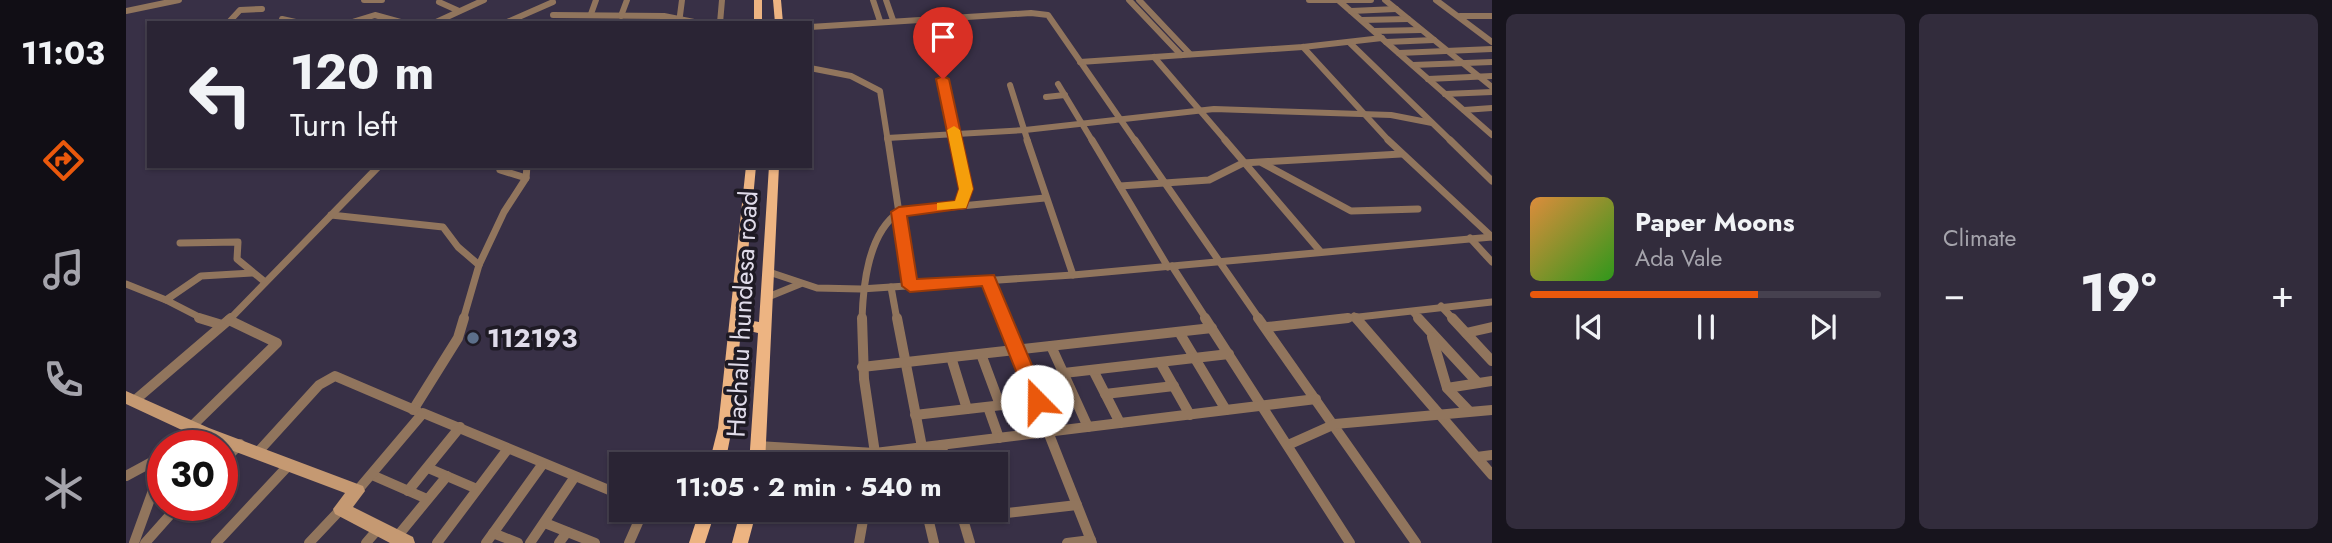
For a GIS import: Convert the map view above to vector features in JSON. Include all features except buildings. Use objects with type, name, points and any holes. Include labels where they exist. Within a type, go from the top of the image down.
[{"type":"main road","points":[[758,0],[758,21]]},
{"type":"main road","points":[[778,0],[779,21]]},
{"type":"main road","points":[[720,452],[751,168]]},
{"type":"main road","name":"Hachalu hundesa road","points":[[759,452],[774,168]]},
{"type":"main road","points":[[736,323],[766,329]]},
{"type":"main road","points":[[697,543],[704,522]]},
{"type":"main road","points":[[740,543],[746,522]]},
{"type":"street","points":[[126,10],[179,0]]},
{"type":"street","points":[[364,0],[382,0]]},
{"type":"street","points":[[438,21],[484,0]]},
{"type":"street","points":[[591,14],[596,0]]},
{"type":"street","points":[[621,16],[627,0]]},
{"type":"street","points":[[553,15],[664,16],[679,21],[682,0]]},
{"type":"street","points":[[720,21],[722,0]]},
{"type":"street","points":[[873,0],[880,21]]},
{"type":"street","points":[[886,0],[893,20]]},
{"type":"street","points":[[1129,0],[1181,55]]},
{"type":"street","points":[[1139,0],[1190,54]]},
{"type":"street","points":[[1309,0],[1371,0]]},
{"type":"street","points":[[1385,0],[1479,76],[1492,90]]},
{"type":"street","points":[[1436,0],[1492,42]]},
{"type":"street","points":[[509,21],[553,1],[552,21]]},
{"type":"street","points":[[1339,1],[1492,135]]},
{"type":"street","points":[[439,2],[459,11]]},
{"type":"street","points":[[230,21],[240,10],[262,9]]},
{"type":"street","points":[[1351,11],[1396,9]]},
{"type":"street","points":[[356,21],[375,15],[397,21]]},
{"type":"street","points":[[812,27],[893,20],[1048,15],[1122,117],[1218,262],[1267,327],[1416,543]]},
{"type":"street","points":[[1459,16],[1492,16]]},
{"type":"street","points":[[282,19],[291,21]]},
{"type":"street","points":[[1362,20],[1408,19]]},
{"type":"street","points":[[1374,32],[1422,30]]},
{"type":"street","points":[[1080,62],[1384,40],[1434,40]]},
{"type":"street","points":[[1350,43],[1492,181]]},
{"type":"street","points":[[1303,47],[1401,154],[1492,237]]},
{"type":"street","points":[[1399,53],[1492,49]]},
{"type":"street","points":[[1153,57],[1320,251]]},
{"type":"street","points":[[1413,65],[1492,62]]},
{"type":"street","points":[[812,68],[851,76],[876,86],[882,98],[910,286]]},
{"type":"street","points":[[1428,79],[1492,76]]},
{"type":"street","points":[[943,79],[965,181],[961,205]]},
{"type":"street","points":[[1058,84],[1170,266],[1350,543]]},
{"type":"street","points":[[1010,85],[1045,198],[1073,275]]},
{"type":"street","points":[[1445,94],[1492,90]]},
{"type":"street","points":[[1046,97],[1065,95]]},
{"type":"street","points":[[1463,110],[1492,108]]},
{"type":"street","points":[[887,138],[1025,130],[1122,117],[1214,109],[1391,115],[1432,123]]},
{"type":"street","points":[[1482,126],[1492,126]]},
{"type":"street","points":[[1120,186],[1217,178],[1243,163],[1401,154]]},
{"type":"street","points":[[1261,162],[1351,211],[1418,209]]},
{"type":"street","points":[[126,284],[166,300],[193,316],[225,322],[277,343],[198,430],[129,399],[225,322],[377,168]]},
{"type":"street","points":[[309,543],[372,475],[418,411],[458,338],[479,265],[504,212],[526,178],[527,168]]},
{"type":"street","points":[[500,170],[526,178]]},
{"type":"street","points":[[873,452],[862,367],[862,289],[883,223],[899,212],[1045,198]]},
{"type":"street","points":[[331,215],[443,227],[458,247],[479,265]]},
{"type":"street","points":[[769,272],[817,288],[862,289],[1073,275],[1492,237]]},
{"type":"street","points":[[1470,238],[1492,262]]},
{"type":"street","points":[[180,243],[234,241],[238,243],[237,259],[265,282]]},
{"type":"street","points":[[166,300],[201,276],[252,273]]},
{"type":"street","points":[[988,279],[1091,542],[1067,543]]},
{"type":"street","points":[[768,297],[803,284]]},
{"type":"street","points":[[891,287],[915,415],[916,452]]},
{"type":"street","points":[[1267,327],[1492,302]]},
{"type":"street","points":[[1441,306],[1492,361]]},
{"type":"street","points":[[1413,312],[1478,383]]},
{"type":"street","points":[[1353,316],[1492,475]]},
{"type":"street","points":[[862,367],[1212,328]]},
{"type":"street","points":[[1466,332],[1491,328]]},
{"type":"street","points":[[1179,332],[1226,410]]},
{"type":"street","points":[[1430,332],[1447,387],[1469,411]]},
{"type":"street","points":[[1051,346],[1088,427]]},
{"type":"street","points":[[981,354],[1000,405]]},
{"type":"street","points":[[1064,373],[1229,354]]},
{"type":"street","points":[[951,357],[967,409]]},
{"type":"street","points":[[1160,362],[1190,415]]},
{"type":"street","points":[[1093,370],[1120,423]]},
{"type":"street","points":[[258,452],[319,385],[335,376],[460,427],[542,465],[609,491]]},
{"type":"street","points":[[1447,387],[1492,381]]},
{"type":"street","points":[[1105,394],[1174,386]]},
{"type":"street","points":[[900,452],[1315,399]]},
{"type":"street","points":[[915,415],[1037,401]]},
{"type":"street","points":[[988,407],[999,438]]},
{"type":"street","points":[[1288,445],[1335,424],[1492,410]]},
{"type":"street","points":[[408,491],[460,427]]},
{"type":"street","points":[[240,444],[287,467],[357,491]]},
{"type":"street","points":[[941,445],[943,452]]},
{"type":"street","points":[[760,446],[817,452]]},
{"type":"street","points":[[437,543],[507,450]]},
{"type":"street","points":[[1477,457],[1492,455]]},
{"type":"street","points":[[126,476],[147,465]]},
{"type":"street","points":[[486,543],[542,465]]},
{"type":"street","points":[[216,543],[287,467]]},
{"type":"street","points":[[428,468],[477,489]]},
{"type":"street","points":[[372,475],[427,499]]},
{"type":"street","points":[[341,509],[402,540],[427,499],[447,476]]},
{"type":"street","points":[[530,543],[574,478]]},
{"type":"street","points":[[1008,510],[1077,505]]},
{"type":"street","points":[[134,543],[147,507]]},
{"type":"street","points":[[145,543],[165,521]]},
{"type":"street","points":[[629,543],[638,522]]},
{"type":"street","points":[[859,543],[863,522]]},
{"type":"street","points":[[929,522],[934,543]]},
{"type":"street","points":[[964,522],[970,543]]},
{"type":"street","points":[[545,523],[595,543]]},
{"type":"street","points":[[366,543],[378,529]]},
{"type":"street","points":[[559,543],[567,531]]},
{"type":"street","points":[[493,533],[518,543]]},
{"type":"slow traffic","points":[[943,207],[961,205],[966,189],[965,173],[954,130]]},
{"type":"place","name":"112193","points":[[473,338]]},
{"type":"route","points":[[943,79],[965,173],[966,189],[961,205],[899,212],[910,286],[988,279],[1037,401]]}]
